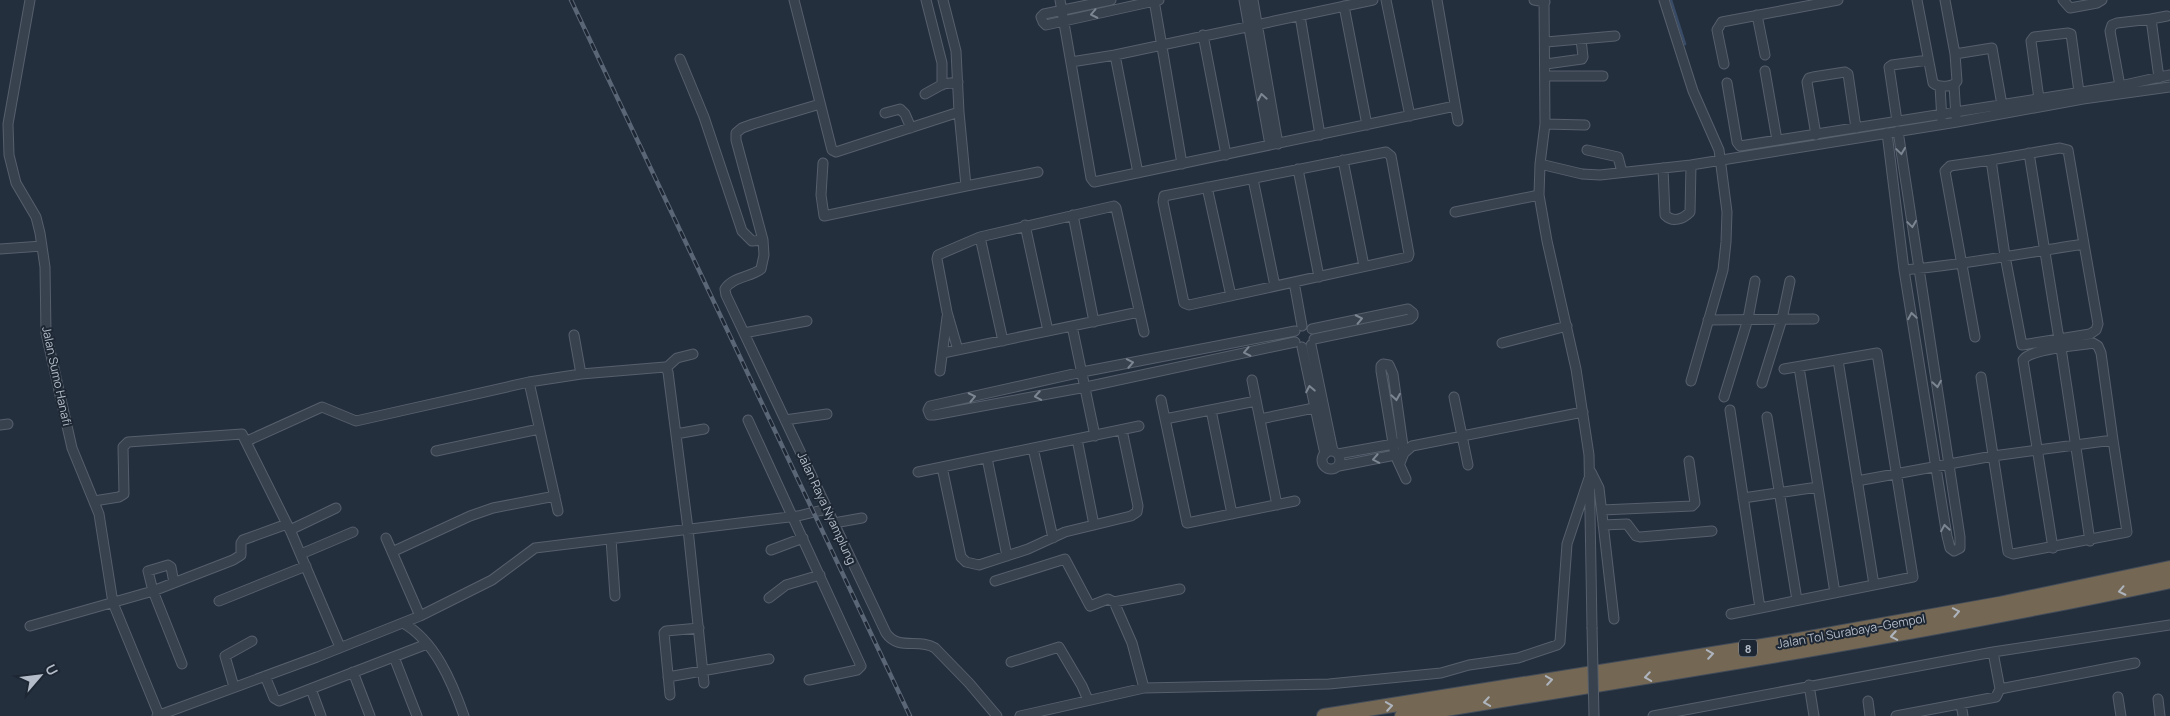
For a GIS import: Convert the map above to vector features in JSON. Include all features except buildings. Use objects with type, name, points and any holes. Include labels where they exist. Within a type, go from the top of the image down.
[{"type":"highway","name":"Jalan Tol Surabaya–Gempol","points":[[1324,716],[1793,641],[1999,604],[2170,568]]},
{"type":"highway","name":"Jalan Tol Surabaya–Gempol","points":[[1402,716],[1754,660],[1939,628],[2170,581]]},
{"type":"street","name":"Jalan Sumo Hanafi","points":[[30,0],[11,104],[7,141],[16,183],[36,217],[42,246],[45,325],[48,346],[72,448],[94,501],[102,531],[109,587],[113,603],[158,716]]},
{"type":"street","points":[[794,0],[831,147],[839,152],[908,121],[959,112]]},
{"type":"street","points":[[926,0],[942,30],[947,53],[942,70],[959,112],[966,186]]},
{"type":"street","points":[[943,0],[942,30],[947,53],[948,84]]},
{"type":"street","points":[[1060,0],[1091,180],[1095,182],[1455,106]]},
{"type":"street","points":[[1111,0],[1044,14],[1042,18],[1045,25],[1156,0],[1182,164]]},
{"type":"street","points":[[1244,0],[1254,25]]},
{"type":"street","points":[[1253,0],[1254,25],[1274,144]]},
{"type":"street","points":[[1071,62],[1115,55],[1373,0]]},
{"type":"street","points":[[1386,0],[1410,116]]},
{"type":"street","points":[[1437,0],[1458,121]]},
{"type":"street","points":[[1534,0],[1544,1],[1546,42],[1545,124],[1540,164],[1539,195],[1547,241],[1567,326],[1591,472],[1594,716]]},
{"type":"street","points":[[1664,0],[1693,91],[1716,142],[1726,212],[1726,242],[1723,270],[1691,381]]},
{"type":"street","points":[[1724,64],[1717,30],[1725,21],[1838,0]]},
{"type":"street","points":[[1917,0],[1933,83],[1940,86],[1954,84],[1958,81],[1945,0]]},
{"type":"street","points":[[2063,0],[2070,8],[2097,4],[2102,0]]},
{"type":"street","points":[[1344,6],[1367,125]]},
{"type":"street","points":[[1757,15],[1765,55]]},
{"type":"street","points":[[1300,16],[1320,134]]},
{"type":"street","points":[[2120,86],[2110,31],[2112,25],[2167,16]]},
{"type":"street","points":[[2151,19],[2159,78]]},
{"type":"street","points":[[2039,99],[2032,41],[2034,37],[2071,34],[2079,92]]},
{"type":"street","points":[[1203,35],[1226,155]]},
{"type":"street","points":[[1546,42],[1615,36]]},
{"type":"street","points":[[1546,64],[1582,59],[1581,39]]},
{"type":"street","points":[[1955,54],[1992,48],[2002,105]]},
{"type":"street","points":[[1115,55],[1138,173]]},
{"type":"street","points":[[680,59],[704,117],[742,231],[752,241],[763,240],[736,140],[736,133],[738,130],[753,124],[820,104]]},
{"type":"street","points":[[1897,122],[1889,67],[1928,60]]},
{"type":"street","points":[[1765,71],[1777,140]]},
{"type":"street","points":[[1816,135],[1807,82],[1809,78],[1813,77],[1845,72],[1848,74],[1856,128]]},
{"type":"street","points":[[1540,164],[1582,174],[1600,175],[1720,161],[1898,131],[2002,105],[2120,86],[2169,75]]},
{"type":"street","points":[[1546,76],[1603,76]]},
{"type":"street","points":[[1727,83],[1738,145],[1740,146],[1897,122],[1942,120]]},
{"type":"street","points":[[925,94],[948,84]]},
{"type":"street","points":[[1954,84],[1956,117]]},
{"type":"street","points":[[1940,86],[1942,120]]},
{"type":"street","points":[[1956,117],[2170,87]]},
{"type":"street","points":[[884,113],[900,109],[908,121]]},
{"type":"street","points":[[1545,124],[1585,126]]},
{"type":"street","points":[[1886,133],[1904,270],[1946,536],[1950,548],[1954,551],[1960,548],[1960,537],[1898,131]]},
{"type":"street","points":[[1975,337],[1945,171],[1950,166],[2060,148],[2068,150],[2098,324],[2096,330],[2090,334],[2022,345],[2005,256],[1991,160]]},
{"type":"street","points":[[1587,150],[1616,156],[1620,160],[1622,172]]},
{"type":"street","points":[[1383,152],[1391,156],[1409,256],[1188,305],[1184,303],[1163,198],[1207,187],[1298,169],[1383,152]]},
{"type":"street","points":[[2029,153],[2059,339]]},
{"type":"street","points":[[1342,160],[1364,266]]},
{"type":"street","points":[[823,163],[822,194],[828,215],[1038,172]]},
{"type":"street","points":[[1663,168],[1666,215],[1677,220],[1690,212],[1691,165]]},
{"type":"street","points":[[1298,169],[1319,277]]},
{"type":"street","points":[[1253,179],[1275,286]]},
{"type":"street","points":[[1207,187],[1231,296]]},
{"type":"street","points":[[1455,212],[1539,195]]},
{"type":"street","points":[[958,350],[947,312],[937,256],[980,237],[1025,225],[1116,206],[1144,332]]},
{"type":"street","points":[[1073,215],[1094,322]]},
{"type":"street","points":[[1025,225],[1048,331]]},
{"type":"street","points":[[980,237],[1003,341]]},
{"type":"street","name":"Jalan Raya Nyamplung","points":[[763,240],[762,265],[752,275],[730,283],[725,289],[727,298],[888,636],[896,643],[929,645],[935,648],[969,683],[997,716]]},
{"type":"street","points":[[1904,270],[2084,244]]},
{"type":"street","points":[[0,249],[42,246]]},
{"type":"street","points":[[1724,397],[1748,319],[1755,281]]},
{"type":"street","points":[[1762,383],[1782,319],[1790,281]]},
{"type":"street","points":[[1294,282],[1299,328],[1293,336],[1306,343],[1332,453]]},
{"type":"street","points":[[1408,309],[1413,313],[1413,316],[1410,318],[1306,343],[1086,388],[934,416],[929,413],[928,408],[930,406],[1082,372],[1299,328],[1312,329],[1408,309]]},
{"type":"street","points":[[940,371],[947,312]]},
{"type":"street","points":[[943,353],[1139,312]]},
{"type":"street","points":[[1708,320],[1814,319]]},
{"type":"street","points":[[744,333],[807,321]]},
{"type":"street","points":[[1072,326],[1095,436]]},
{"type":"street","points":[[1502,344],[1567,326]]},
{"type":"street","points":[[1312,329],[1306,343],[1314,408],[1332,453],[1340,458],[1339,466]]},
{"type":"street","points":[[574,335],[581,374]]},
{"type":"street","points":[[1981,377],[2008,552],[2013,554],[2053,548],[2125,534],[2128,530],[2101,353],[2098,346],[2093,343],[2035,352],[2026,356],[2023,360],[2053,548]]},
{"type":"street","points":[[2062,348],[2090,541]]},
{"type":"street","points":[[247,441],[322,407],[354,421],[529,382],[581,374],[666,368],[677,358],[693,354]]},
{"type":"street","points":[[1731,614],[1913,577],[1877,354],[1784,369]]},
{"type":"street","points":[[1838,360],[1874,585]]},
{"type":"street","points":[[1398,443],[1381,371],[1383,364],[1389,365],[1392,374],[1398,443],[1406,479]]},
{"type":"street","points":[[1799,367],[1835,593]]},
{"type":"street","points":[[666,368],[688,530],[704,683]]},
{"type":"street","points":[[1252,380],[1277,505]]},
{"type":"street","points":[[529,382],[558,511]]},
{"type":"street","points":[[1454,397],[1468,465]]},
{"type":"street","points":[[1161,400],[1187,523],[1295,501]]},
{"type":"street","points":[[1166,419],[1256,401]]},
{"type":"street","points":[[1260,419],[1314,408]]},
{"type":"street","points":[[1211,410],[1232,514]]},
{"type":"street","points":[[1730,410],[1760,608]]},
{"type":"street","points":[[1412,446],[1400,457],[1339,466],[1332,469],[1324,466],[1322,458],[1332,453],[1398,443],[1412,446],[1582,412]]},
{"type":"street","points":[[785,420],[827,414]]},
{"type":"street","points":[[1767,417],[1797,600]]},
{"type":"street","points":[[748,420],[862,667],[857,670],[808,680]]},
{"type":"street","points":[[918,472],[1139,426]]},
{"type":"street","points":[[436,451],[539,429]]},
{"type":"street","points":[[676,434],[704,429]]},
{"type":"street","points":[[942,467],[963,559],[977,566],[1065,532],[1131,516],[1138,510],[1122,430]]},
{"type":"street","points":[[94,501],[119,497],[124,494],[123,447],[128,442],[240,434],[244,436],[301,554],[340,648]]},
{"type":"street","points":[[1077,439],[1094,525]]},
{"type":"street","points":[[1858,480],[1993,456],[2113,440]]},
{"type":"street","points":[[1033,448],[1053,538]]},
{"type":"street","points":[[988,458],[1007,556]]},
{"type":"street","points":[[1602,510],[1692,506],[1695,496],[1689,461]]},
{"type":"street","points":[[1591,472],[1599,488],[1614,619]]},
{"type":"street","points":[[1020,716],[1144,688],[1329,684],[1431,674],[1518,658],[1557,645],[1560,642],[1567,544],[1591,472]]},
{"type":"street","points":[[1743,498],[1818,487]]},
{"type":"street","points":[[392,552],[470,516],[493,508],[555,496]]},
{"type":"street","points":[[30,626],[113,603],[174,583],[237,558],[241,555],[241,543],[243,540],[288,527],[336,508]]},
{"type":"street","points":[[158,716],[403,624],[492,580],[536,548],[793,516],[827,509]]},
{"type":"street","points":[[834,523],[862,518]]},
{"type":"street","points":[[1604,525],[1627,524],[1640,537],[1712,531]]},
{"type":"street","points":[[301,554],[354,532]]},
{"type":"street","points":[[386,538],[420,616]]},
{"type":"street","points":[[771,550],[803,538]]},
{"type":"street","points":[[611,539],[615,596]]},
{"type":"street","points":[[995,581],[1066,559],[1088,604],[1092,606],[1108,599],[1114,602],[1180,589]]},
{"type":"street","points":[[174,583],[171,567],[168,565],[149,570],[147,573],[182,664]]},
{"type":"street","points":[[220,601],[306,566]]},
{"type":"street","points":[[769,598],[786,585],[820,575]]},
{"type":"street","points":[[1114,602],[1132,643],[1144,688]]},
{"type":"street","points":[[403,624],[416,631],[428,644],[448,679],[464,716]]},
{"type":"street","points":[[1653,716],[1992,652],[2170,625]]},
{"type":"street","points":[[670,695],[664,633],[666,631],[699,628]]},
{"type":"street","points":[[234,687],[225,656],[252,641]]},
{"type":"street","points":[[265,676],[274,698],[278,701],[428,644]]},
{"type":"street","points":[[1011,662],[1059,647],[1089,700]]},
{"type":"street","points":[[1896,716],[1918,714],[1996,697],[2000,689],[1992,652]]},
{"type":"street","points":[[394,657],[417,716]]},
{"type":"street","points":[[668,677],[769,659]]},
{"type":"street","points":[[2000,689],[2135,663]]},
{"type":"street","points":[[353,672],[370,716]]},
{"type":"street","points":[[1809,686],[1814,716]]},
{"type":"street","points":[[311,689],[321,716]]},
{"type":"street","points":[[2118,697],[2121,716]]},
{"type":"street","points":[[2158,699],[2160,716]]},
{"type":"street","points":[[1868,701],[1870,716]]},
{"type":"street","points":[[1961,704],[1963,716]]},
{"type":"waterway","points":[[1671,0],[1685,44]]},
{"type":"railway","points":[[571,0],[910,716]]}]
